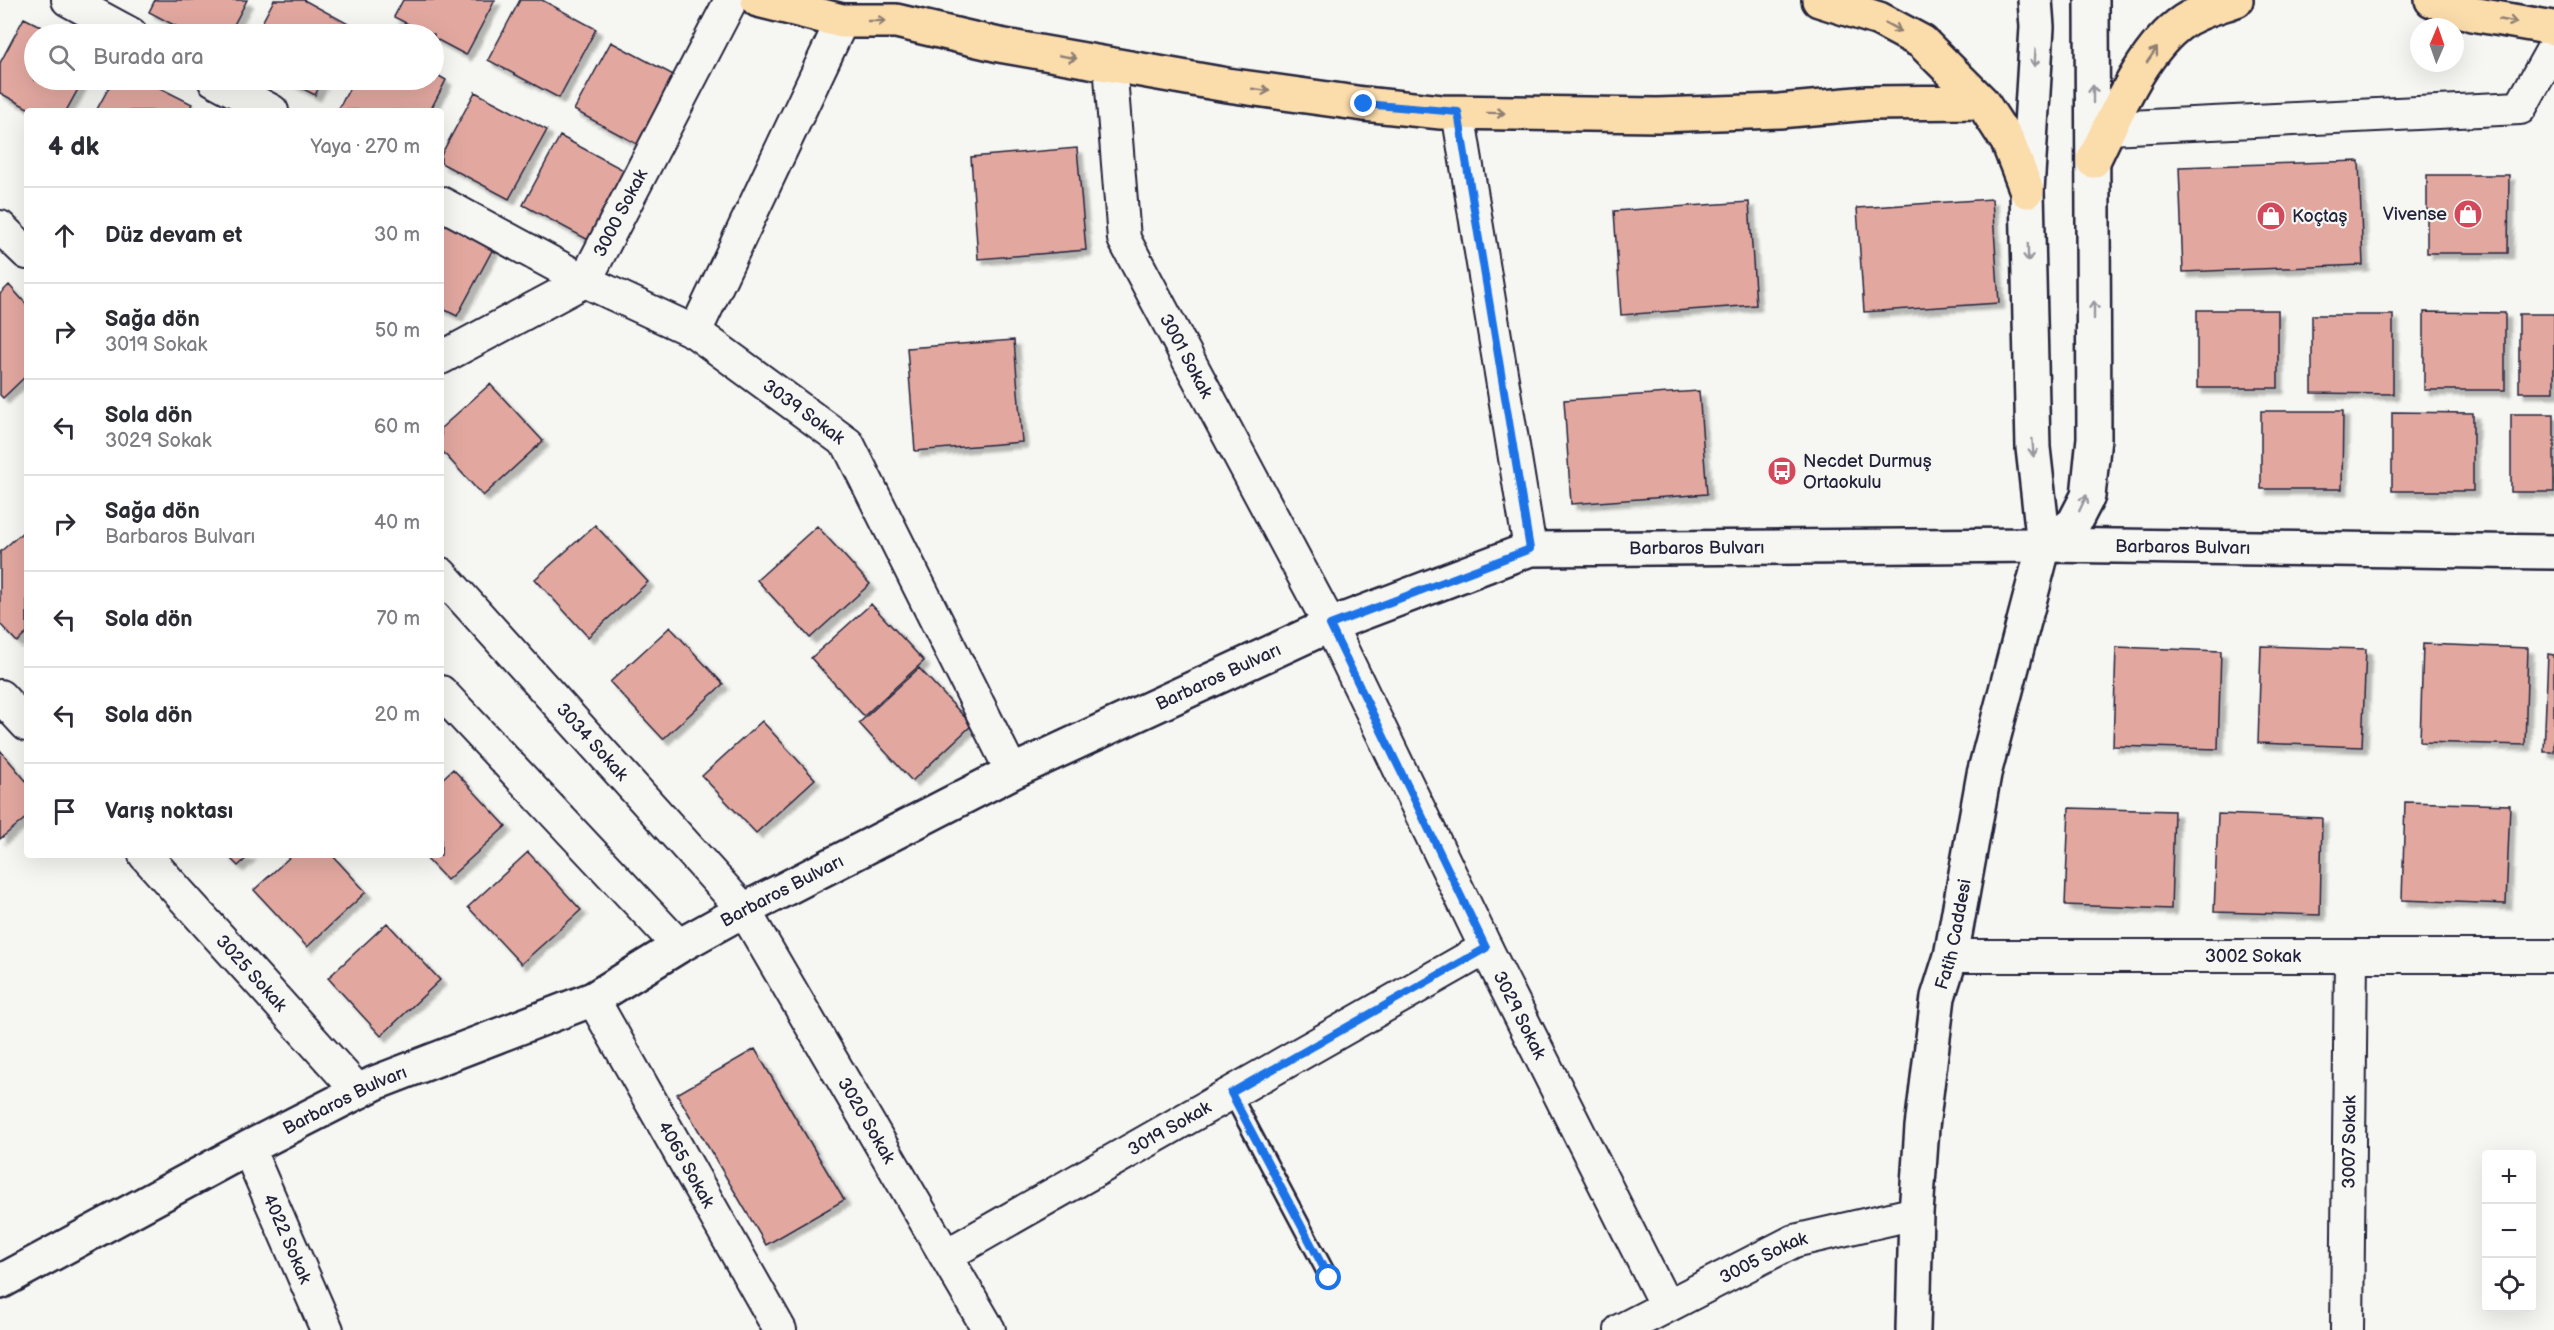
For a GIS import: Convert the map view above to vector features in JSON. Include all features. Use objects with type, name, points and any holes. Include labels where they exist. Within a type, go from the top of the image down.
[{"type":"main road","points":[[758,0],[842,21],[896,21],[999,45],[1227,85],[1364,104],[1458,112],[1657,115],[1779,111],[1868,103],[1982,102]]},
{"type":"main road","points":[[1819,0],[1879,19],[1923,42],[1982,102],[2008,142],[2027,191]]},
{"type":"main road","points":[[2093,161],[2139,74],[2160,43],[2183,22],[2236,0]]},
{"type":"main road","points":[[2432,0],[2472,14],[2554,28]]},
{"type":"street","points":[[68,0],[112,24]]},
{"type":"street","name":"3000 Sokak","points":[[585,281],[731,0]]},
{"type":"street","points":[[2035,0],[2037,27],[2027,191],[2033,448],[2044,544],[2074,523],[2088,496],[2094,438],[2092,0]]},
{"type":"street","points":[[695,332],[842,21]]},
{"type":"street","points":[[2109,128],[2520,108],[2554,47]]},
{"type":"street","name":"3001 Sokak","points":[[1110,64],[1124,239],[1330,625]]},
{"type":"street","points":[[233,90],[266,108]]},
{"type":"street","points":[[1458,112],[1530,549]]},
{"type":"street","name":"3039 Sokak","points":[[444,205],[585,281],[695,332],[848,444],[1012,772]]},
{"type":"street","points":[[0,227],[24,250]]},
{"type":"street","points":[[444,356],[585,281]]},
{"type":"street","name":"Barbaros Bulvarı","points":[[0,1282],[248,1148],[375,1083],[593,999],[744,909],[1012,772],[1330,625],[1530,549],[2044,544],[2554,552]]},
{"type":"street","name":"Fatih Caddesi","points":[[1913,1330],[1916,1213],[1922,1127],[1938,997],[1951,956],[1984,774],[2044,544]]},
{"type":"street","name":"3034 Sokak","points":[[444,577],[744,909]]},
{"type":"street","name":"3029 Sokak","points":[[1330,625],[1486,948],[1666,1306]]},
{"type":"street","points":[[444,695],[679,946]]},
{"type":"street","points":[[0,696],[24,722]]},
{"type":"street","name":"3025 Sokak","points":[[148,858],[359,1092]]},
{"type":"street","name":"3020 Sokak","points":[[744,909],[989,1330]]},
{"type":"street","name":"3019 Sokak","points":[[947,1255],[1486,948]]},
{"type":"street","name":"3002 Sokak","points":[[1951,956],[2554,956]]},
{"type":"street","name":"3007 Sokak","points":[[2347,1330],[2351,956]]},
{"type":"street","name":"4065 Sokak","points":[[593,999],[780,1330]]},
{"type":"street","name":"4022 Sokak","points":[[248,1148],[327,1330]]},
{"type":"street","name":"3005 Sokak","points":[[1621,1330],[1794,1241],[1916,1213]]},
{"type":"lane","points":[[1231,1093],[1329,1278]]},
{"type":"building","points":[[155,0],[247,0],[234,24],[172,24],[149,12]]},
{"type":"building","points":[[274,0],[304,0],[348,24],[261,24]]},
{"type":"building","points":[[403,0],[495,0],[466,55],[444,43],[444,24],[408,24],[394,17]]},
{"type":"building","points":[[520,0],[542,0],[596,29],[559,98],[488,60]]},
{"type":"building","points":[[24,18],[36,24],[24,24],[24,90],[78,90],[68,108],[28,108],[0,93],[0,63]]},
{"type":"building","points":[[611,42],[683,80],[646,149],[574,110]]},
{"type":"building","points":[[108,90],[164,90],[192,104],[190,108],[98,108]]},
{"type":"building","points":[[305,90],[318,90],[315,95]]},
{"type":"building","points":[[349,90],[441,90],[432,108],[339,108]]},
{"type":"building","points":[[475,92],[547,130],[509,199],[444,165],[444,149]]},
{"type":"building","points":[[560,136],[631,174],[594,243],[523,205]]},
{"type":"building","points":[[1077,148],[1086,250],[978,259],[971,157]]},
{"type":"building","name":"Koçtaş","points":[[2359,161],[2363,265],[2183,272],[2179,167]]},
{"type":"building","name":"Vivense","points":[[2427,175],[2509,175],[2508,253],[2427,253]]},
{"type":"building","points":[[1992,199],[1999,303],[1864,312],[1857,208]]},
{"type":"building","points":[[1749,202],[1756,305],[1621,315],[1614,211]]},
{"type":"building","points":[[444,221],[494,247],[457,316],[444,310]]},
{"type":"building","points":[[9,285],[24,302],[24,378],[3,398],[0,395],[0,294]]},
{"type":"building","points":[[2197,310],[2278,310],[2278,388],[2197,388]]},
{"type":"building","points":[[2424,312],[2505,313],[2505,390],[2424,390]]},
{"type":"building","points":[[2519,314],[2554,314],[2554,392],[2519,392]]},
{"type":"building","points":[[2312,315],[2393,315],[2393,394],[2312,393]]},
{"type":"building","points":[[1014,340],[1022,442],[915,451],[907,348]]},
{"type":"building","points":[[490,384],[543,441],[483,496],[444,453],[444,425]]},
{"type":"building","points":[[1699,391],[1707,494],[1571,504],[1564,400]]},
{"type":"building","points":[[2261,411],[2343,411],[2342,489],[2261,489]]},
{"type":"building","points":[[2392,412],[2473,413],[2473,491],[2392,491]]},
{"type":"building","points":[[2511,414],[2554,414],[2554,492],[2511,492]]},
{"type":"building","points":[[595,525],[648,582],[588,637],[535,579]]},
{"type":"building","points":[[817,526],[870,584],[810,638],[757,580]]},
{"type":"building","points":[[24,531],[24,636],[17,642],[0,624],[0,552]]},
{"type":"building","points":[[871,604],[924,661],[864,716],[811,658]]},
{"type":"building","points":[[670,627],[723,684],[663,739],[610,682]]},
{"type":"building","points":[[2423,644],[2528,648],[2525,745],[2420,742]]},
{"type":"building","points":[[2261,646],[2366,649],[2362,747],[2258,743]]},
{"type":"building","points":[[2116,647],[2221,651],[2218,749],[2113,746]]},
{"type":"building","points":[[2548,654],[2554,655],[2554,752],[2544,752]]},
{"type":"building","points":[[919,668],[972,725],[912,781],[859,723]]},
{"type":"building","points":[[762,721],[815,779],[756,833],[702,776]]},
{"type":"building","points":[[0,750],[24,778],[24,819],[0,839]]},
{"type":"building","points":[[453,769],[506,826],[447,880],[426,858],[444,858],[444,777]]},
{"type":"building","points":[[2405,802],[2510,805],[2506,904],[2402,900]]},
{"type":"building","points":[[2069,808],[2174,811],[2171,909],[2065,905]]},
{"type":"building","points":[[2218,814],[2322,818],[2320,915],[2214,912]]},
{"type":"building","points":[[528,852],[581,910],[521,964],[468,907]]},
{"type":"building","points":[[230,858],[247,858],[238,866]]},
{"type":"building","points":[[289,858],[335,858],[366,892],[307,947],[254,890]]},
{"type":"building","points":[[387,923],[440,980],[381,1036],[328,978]]},
{"type":"building","points":[[755,1049],[844,1200],[766,1245],[677,1094]]},
{"type":"place","name":"Vivense","points":[[2468,214]]},
{"type":"place","name":"Koçtaş","points":[[2271,216]]},
{"type":"place","name":"Necdet Durmuş Ortaokulu","points":[[1782,471]]},
{"type":"route","points":[[1329,1278],[1231,1093],[1486,948],[1330,625],[1530,549],[1458,112],[1364,104]]}]
